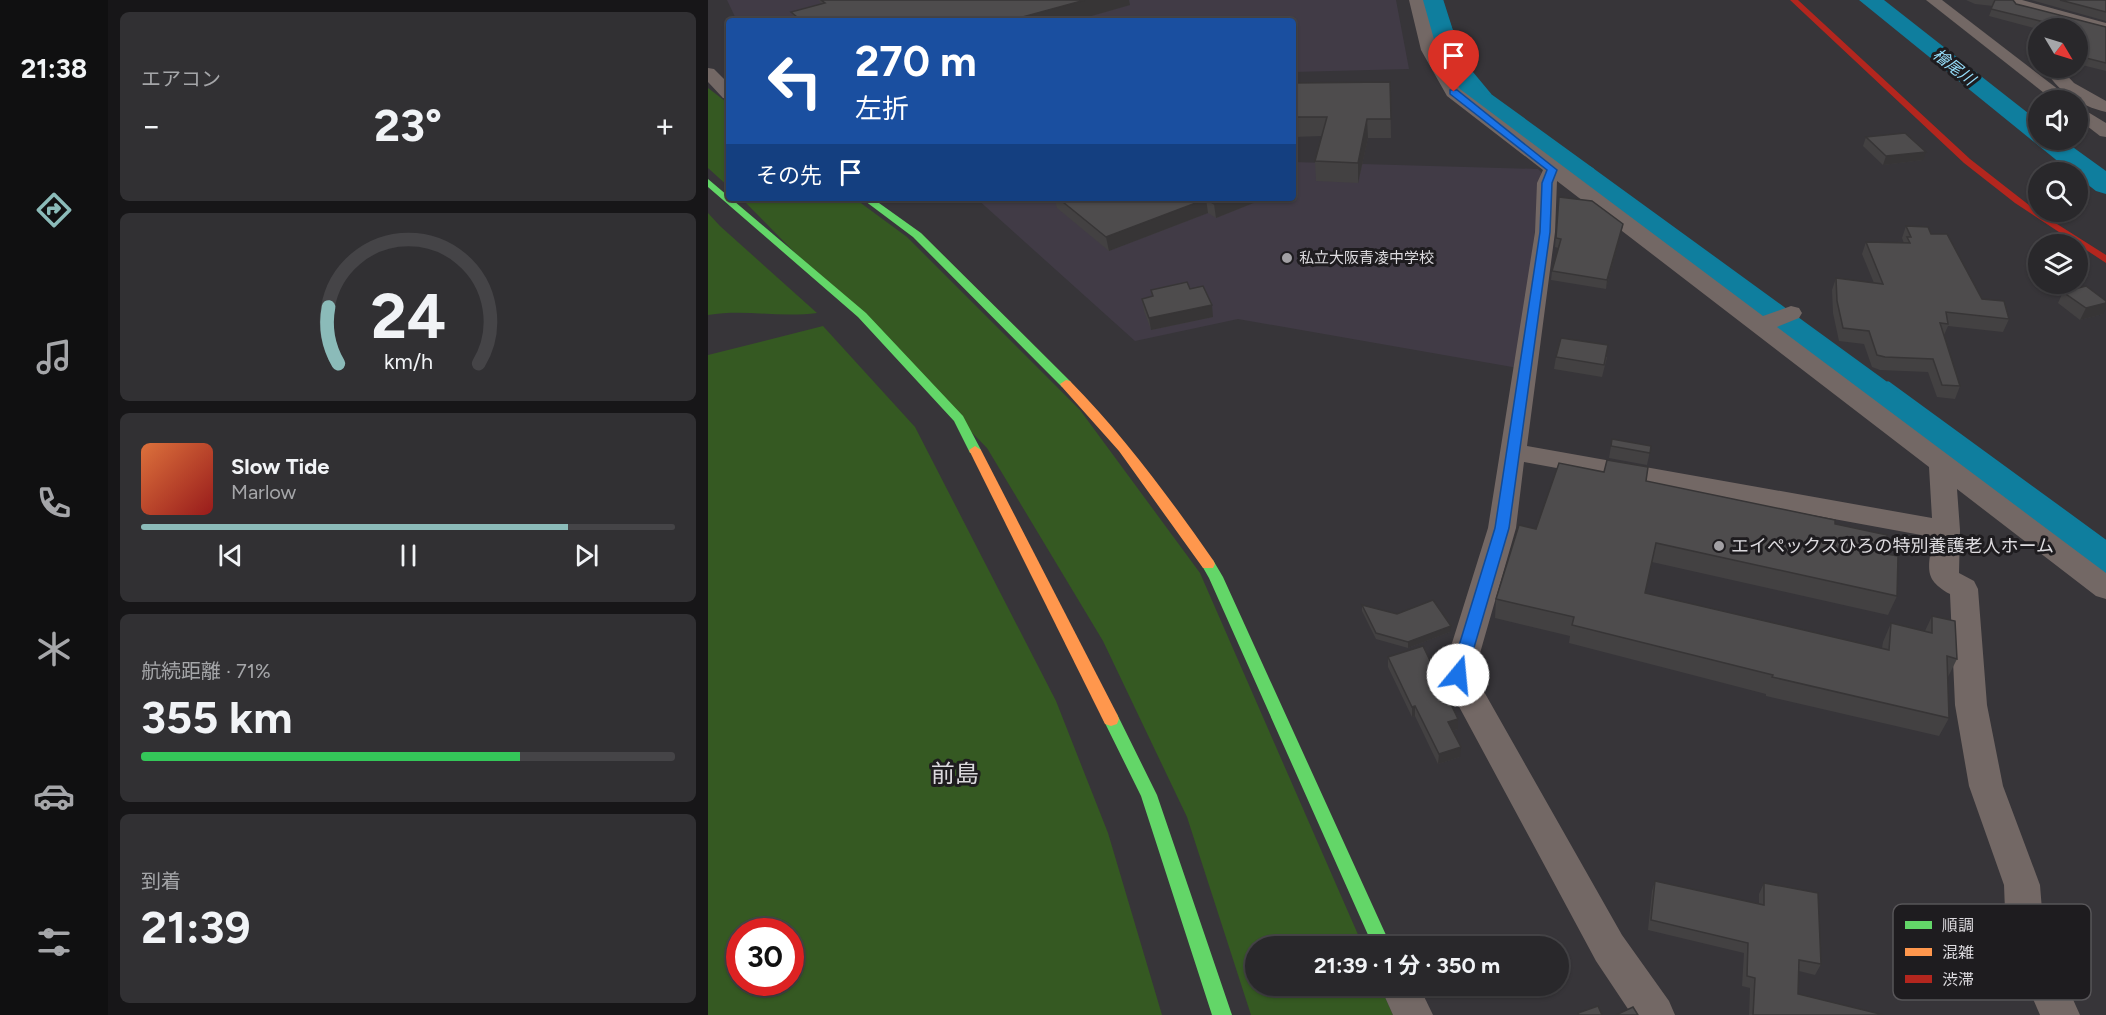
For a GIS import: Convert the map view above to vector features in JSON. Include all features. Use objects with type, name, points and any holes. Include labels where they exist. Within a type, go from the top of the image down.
[{"type":"street","points":[[1416,0],[1429,50],[1454,92],[1552,170],[1570,180],[1690,274],[1761,325],[2106,588]]},
{"type":"street","points":[[1794,0],[1967,161],[2018,201],[2106,260]]},
{"type":"street","points":[[1933,0],[2050,90]]},
{"type":"street","points":[[2014,0],[2019,6],[2106,28]]},
{"type":"street","points":[[708,73],[726,91]]},
{"type":"street","points":[[2059,78],[2073,90],[2102,108]]},
{"type":"street","points":[[2102,108],[2091,97],[2106,88]]},
{"type":"street","points":[[2088,118],[2106,132]]},
{"type":"street","points":[[1552,170],[1547,183],[1545,232],[1502,528],[1458,675],[1609,948],[1655,1015]]},
{"type":"street","points":[[708,182],[726,198]]},
{"type":"street","points":[[730,201],[862,315],[959,419],[1149,795],[1222,1015]]},
{"type":"street","points":[[870,201],[917,235],[1094,411],[1157,489],[1216,577],[1378,936]]},
{"type":"street","points":[[1761,325],[1791,313]]},
{"type":"street","points":[[1514,452],[1946,530]]},
{"type":"street","points":[[1942,463],[1946,530],[1944,578],[1964,589],[1971,705],[1986,786],[2022,885],[2023,904]]},
{"type":"street","points":[[1404,996],[1413,1015]]},
{"type":"street","points":[[2053,1000],[2060,1015]]},
{"type":"shaded area","points":[[727,0],[1396,0],[1409,69],[1296,72],[1296,18],[736,18]]},
{"type":"shaded area","name":"私立大阪青凌中学校","points":[[1296,162],[1538,169],[1542,173],[1518,368],[1238,319],[1135,341],[979,201],[1296,201]]},
{"type":"green space","points":[[708,88],[726,102],[726,184],[708,168]]},
{"type":"green space","points":[[744,201],[858,201],[907,237],[1080,410],[1200,573],[1359,936],[1245,936],[1245,996],[1384,996],[1393,1015],[1251,1015],[1187,817],[1103,641],[987,448]]},
{"type":"green space","points":[[708,213],[720,226],[817,313],[708,315]]},
{"type":"green space","points":[[823,326],[915,427],[1056,701],[1108,833],[1162,1015],[708,1015],[708,355]]},
{"type":"building","points":[[821,0],[1085,0],[1019,18],[798,18],[791,12],[825,3]]},
{"type":"building","points":[[1995,0],[2013,0],[2016,4],[2071,18],[2028,18],[1991,9]]},
{"type":"building","points":[[2060,0],[2106,0],[2106,12]]},
{"type":"building","points":[[2088,22],[2106,27],[2106,63],[2088,58]]},
{"type":"building","points":[[1390,82],[1391,119],[1367,119],[1358,163],[1315,161],[1327,117],[1296,117],[1296,83]]},
{"type":"building","points":[[1905,133],[1926,152],[1886,156],[1866,137]]},
{"type":"building","points":[[1559,197],[1592,201],[1623,224],[1607,280],[1552,271],[1561,239],[1556,238]]},
{"type":"building","points":[[1062,201],[1201,201],[1106,237]]},
{"type":"building","points":[[1906,226],[1928,227],[1931,234],[1947,234],[1982,299],[2004,301],[2009,319],[1946,312],[1948,324],[1940,323],[1960,386],[1942,385],[1933,359],[1877,355],[1869,331],[1843,328],[1837,301],[1836,278],[1883,284],[1866,242],[1910,243],[1907,237],[1911,237]]},
{"type":"building","points":[[1187,282],[1190,289],[1203,286],[1212,305],[1149,318],[1142,299],[1153,296],[1151,290]]},
{"type":"building","points":[[2088,288],[2106,301],[2106,303],[2086,308],[2066,294],[2088,294]]},
{"type":"building","points":[[1561,338],[1608,345],[1604,365],[1556,357]]},
{"type":"building","points":[[1612,439],[1651,446],[1650,453],[1611,446]]},
{"type":"building","points":[[1607,460],[1648,467],[1646,481],[1835,520],[1835,524],[1887,535],[1887,554],[1898,556],[1897,596],[1656,543],[1645,593],[1889,650],[1891,623],[1932,633],[1932,616],[1955,621],[1957,659],[1947,656],[1949,718],[1772,677],[1773,675],[1572,625],[1574,617],[1496,599],[1519,525],[1536,529],[1559,463],[1604,472]]},
{"type":"building","points":[[1433,600],[1451,626],[1408,642],[1376,633],[1362,605],[1397,614]]},
{"type":"building","points":[[1423,646],[1458,719],[1448,722],[1461,747],[1439,754],[1415,706],[1412,707],[1388,657]]},
{"type":"building","points":[[1655,881],[1764,905],[1764,883],[1818,893],[1821,964],[1799,960],[1798,994],[1884,1015],[1753,1015],[1755,978],[1747,976],[1748,943],[1651,920]]},
{"type":"building","points":[[1598,1006],[1602,1015],[1579,1015],[1578,1013]]},
{"type":"building","points":[[1633,1007],[1638,1015],[1616,1015]]},
{"type":"waterway","points":[[1431,0],[1455,72],[1476,97],[2106,564]]},
{"type":"waterway","points":[[1441,0],[1460,60],[1490,96],[1592,170]]},
{"type":"waterway","name":"檜尾川","points":[[1870,0],[2028,126]]},
{"type":"waterway","name":"檜尾川","points":[[2059,150],[2106,185]]},
{"type":"waterway","points":[[1590,169],[1890,387]]},
{"type":"waterway","points":[[1888,385],[2106,544]]},
{"type":"traffic: fast","points":[[708,182],[726,198]]},
{"type":"traffic: fast","points":[[730,201],[862,315],[959,419],[975,450]]},
{"type":"traffic: fast","points":[[870,201],[917,235],[1066,384]]},
{"type":"traffic: fast","points":[[1208,564],[1216,577],[1378,936]]},
{"type":"traffic: fast","points":[[1111,719],[1149,795],[1222,1015]]},
{"type":"traffic: slow","points":[[1066,384],[1124,448],[1208,564]]},
{"type":"traffic: slow","points":[[975,450],[1111,719]]},
{"type":"traffic: jam","points":[[1794,0],[1967,161],[2018,201],[2106,260]]},
{"type":"place","name":"私立大阪青凌中学校","points":[[1287,258]]},
{"type":"place","name":"エイぺックスひろの特別養護老人ホーム","points":[[1719,546]]},
{"type":"district","name":"前島","points":[[955,773]]},
{"type":"route","points":[[1454,92],[1552,170],[1547,183],[1545,232],[1502,528],[1458,675]]}]
